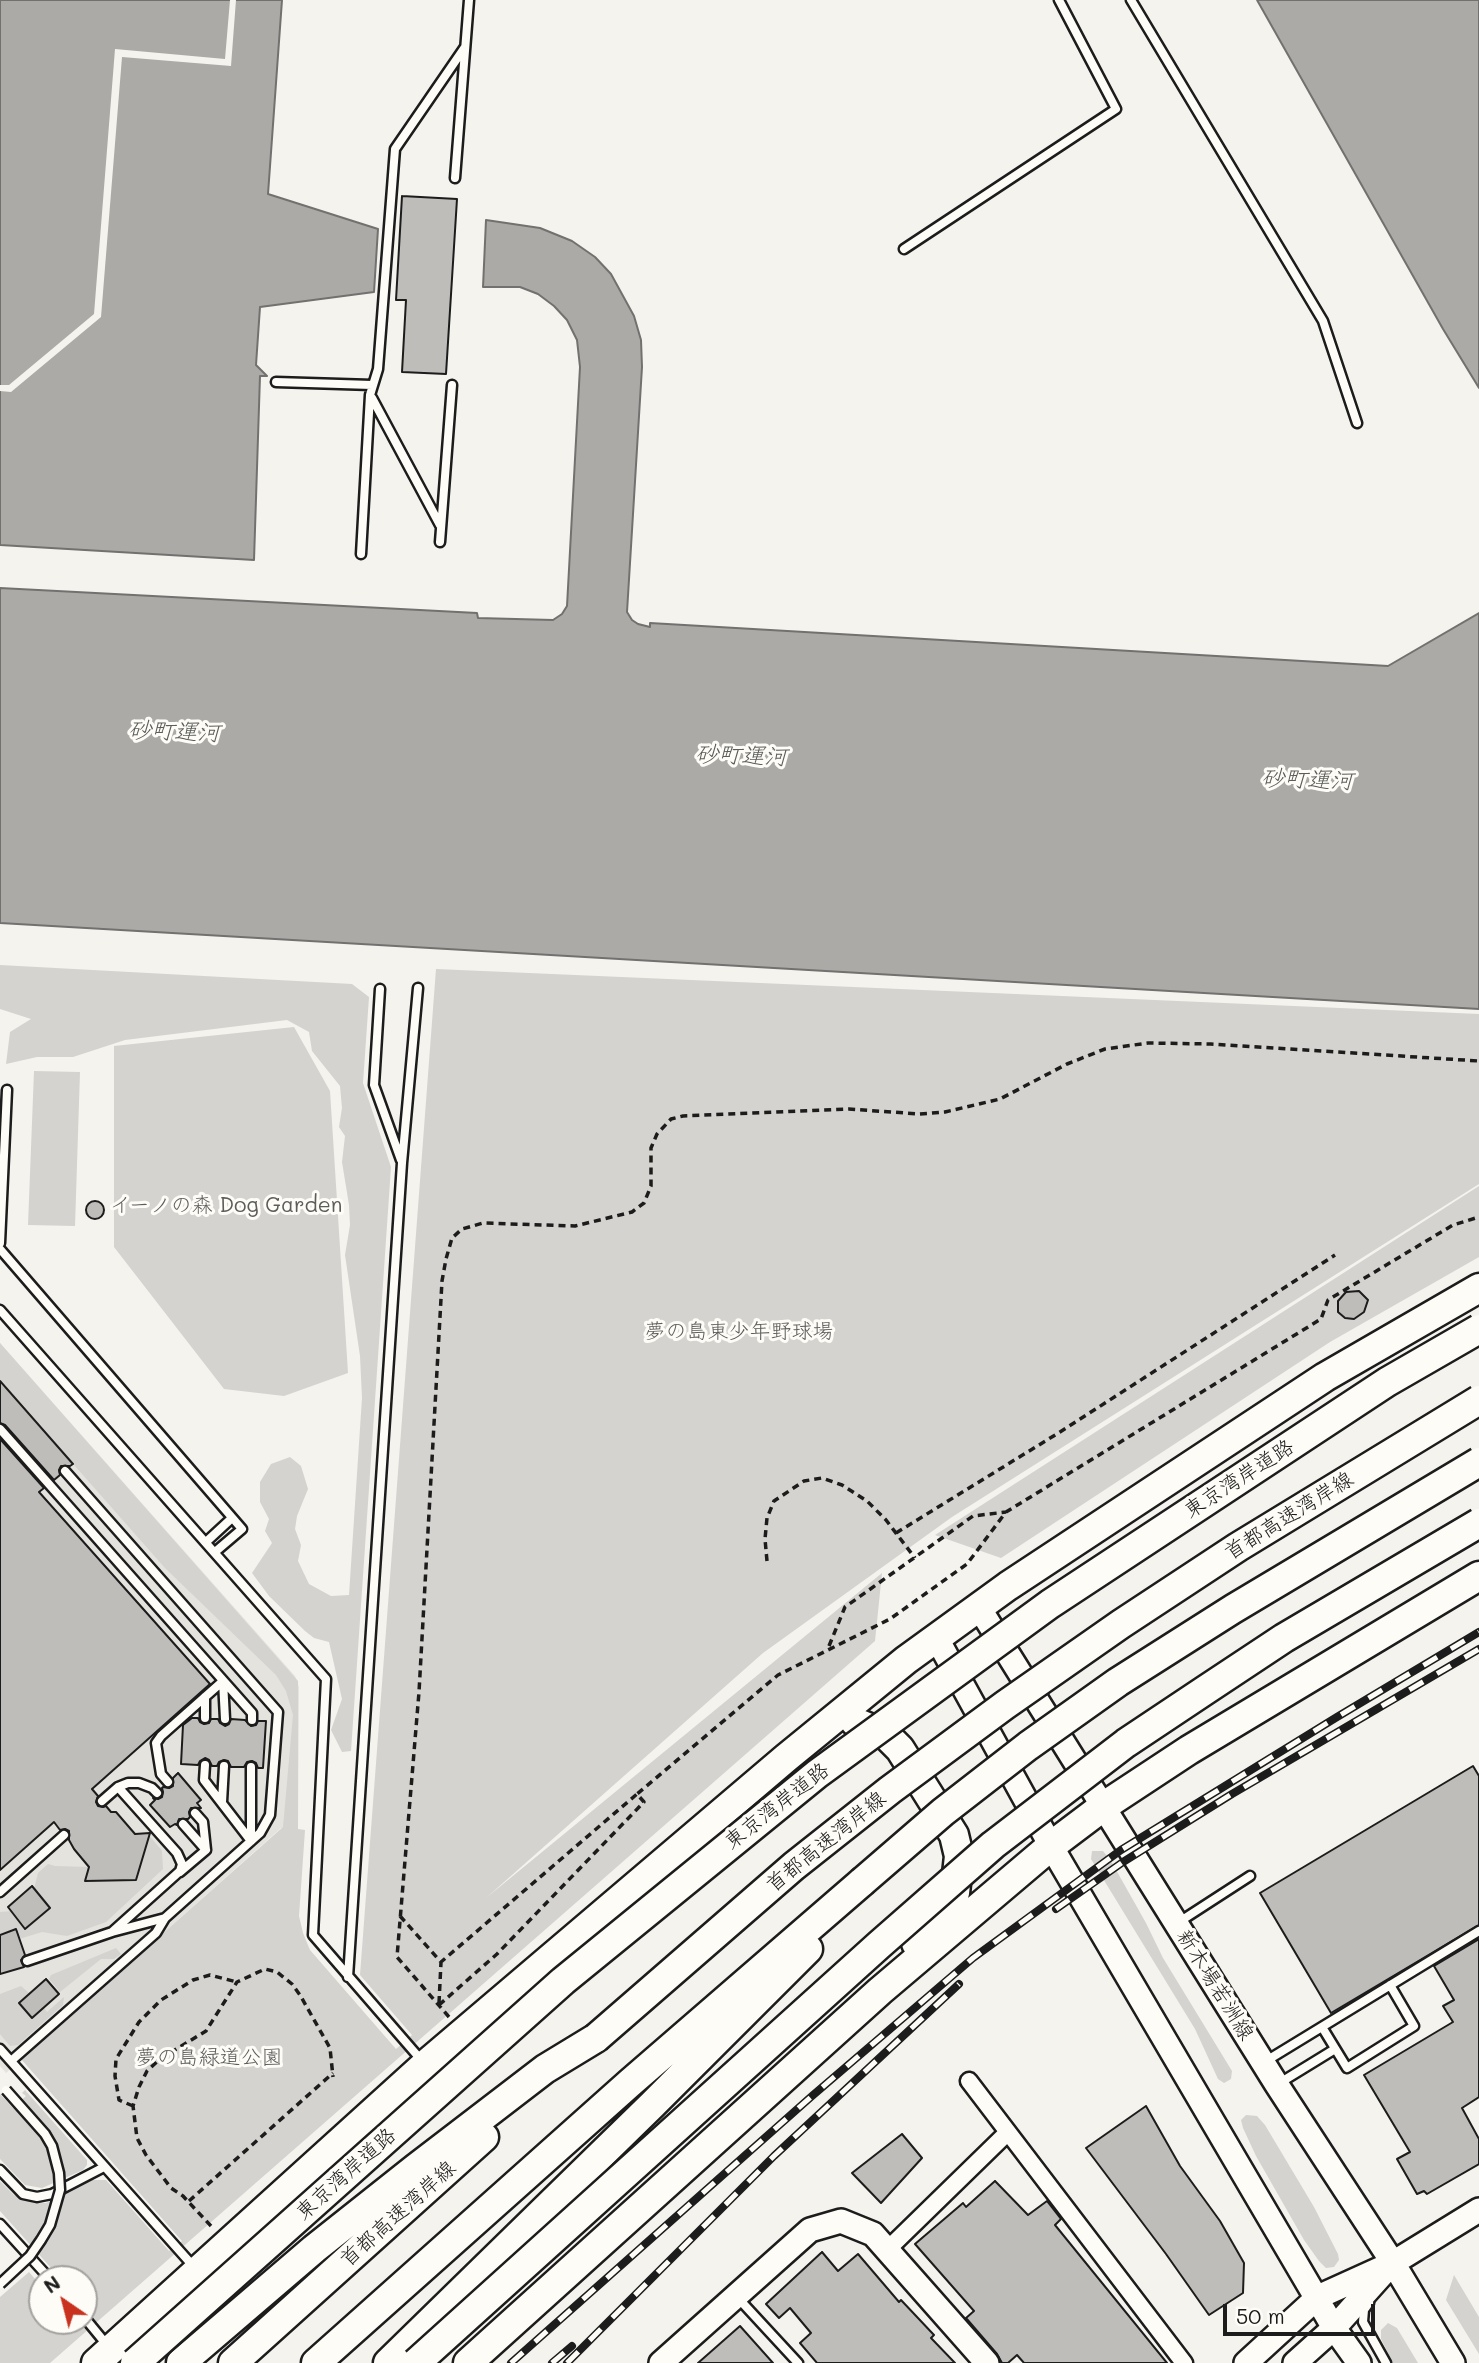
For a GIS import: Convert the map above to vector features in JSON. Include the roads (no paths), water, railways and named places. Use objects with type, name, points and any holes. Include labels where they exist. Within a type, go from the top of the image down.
[{"type":"highway","points":[[114,2359],[198,2272],[425,2065],[831,1722],[936,1637],[978,1606],[1325,1377],[1479,1289]]},
{"type":"highway","name":"東京湾岸道路","points":[[114,2359],[563,1981],[817,1774],[1072,1589],[1387,1382],[1479,1329]]},
{"type":"highway","name":"首都高速湾岸線","points":[[233,2363],[596,2038],[794,1866],[890,1790],[1121,1624],[1238,1547],[1479,1400]]},
{"type":"highway","points":[[316,2363],[631,2082],[943,1812],[1028,1746],[1118,1682],[1233,1609],[1479,1462]]},
{"type":"highway","points":[[416,2363],[993,1845],[1126,1744],[1204,1691],[1284,1638],[1479,1523]]},
{"type":"highway","points":[[468,2363],[880,1991],[1051,1846],[1104,1806],[1189,1750],[1479,1576]]},
{"type":"highway","points":[[831,1722],[854,1722],[886,1735],[900,1749],[954,1835],[959,1856],[955,1893],[880,1991]]},
{"type":"highway","points":[[387,2363],[778,1981],[839,1917],[862,1882]]},
{"type":"highway","points":[[181,2363],[314,2249],[427,2160],[545,2069],[596,2038]]},
{"type":"street","name":"新木場若洲線","points":[[978,1606],[1277,2085],[1393,2263],[1453,2363]]},
{"type":"street","points":[[936,1637],[1051,1846],[1334,2328],[1359,2363]]},
{"type":"street","points":[[969,2081],[1184,2363]]},
{"type":"street","points":[[887,2250],[1007,2133]]},
{"type":"street","points":[[1246,2363],[1318,2298],[1393,2263],[1479,2210]]},
{"type":"street","points":[[661,2363],[810,2230],[841,2221],[873,2234],[987,2363]]},
{"type":"street","points":[[1296,2363],[1334,2328],[1393,2263]]},
{"type":"lane","points":[[455,178],[469,0]]},
{"type":"lane","points":[[904,249],[1115,109],[1059,0]]},
{"type":"lane","points":[[1131,0],[1323,321],[1357,423]]},
{"type":"lane","points":[[361,554],[370,395],[378,369],[395,149],[465,47]]},
{"type":"lane","points":[[276,383],[372,384]]},
{"type":"lane","points":[[440,542],[452,385]]},
{"type":"lane","points":[[370,395],[441,527]]},
{"type":"lane","points":[[348,1977],[402,1163],[418,988]]},
{"type":"lane","points":[[380,989],[374,1085],[402,1163]]},
{"type":"lane","points":[[7,1090],[0,1246],[242,1529],[215,1552]]},
{"type":"lane","points":[[0,1310],[326,1679],[313,1935],[415,2050],[425,2065]]},
{"type":"lane","points":[[0,1429],[252,1713],[252,1720]]},
{"type":"lane","points":[[10,2061],[156,1933],[165,1918],[260,1833],[270,1815],[278,1712],[65,1471]]},
{"type":"lane","points":[[206,1542],[232,1518]]},
{"type":"lane","points":[[168,1783],[161,1774],[156,1743],[161,1735],[223,1681]]},
{"type":"lane","points":[[223,1681],[225,1719]]},
{"type":"lane","points":[[205,1697],[205,1718]]},
{"type":"lane","points":[[205,1765],[204,1780],[251,1841]]},
{"type":"lane","points":[[222,1802],[224,1766]]},
{"type":"lane","points":[[251,1768],[251,1841]]},
{"type":"lane","points":[[102,1801],[118,1787],[128,1783],[139,1783],[157,1793]]},
{"type":"lane","points":[[118,1787],[177,1853],[182,1864],[176,1876]]},
{"type":"lane","points":[[195,1813],[202,1822],[206,1850]]},
{"type":"lane","points":[[183,1824],[206,1850]]},
{"type":"lane","points":[[0,1892],[64,1835]]},
{"type":"lane","points":[[112,1932],[206,1850]]},
{"type":"lane","points":[[1177,1923],[1250,1876]]},
{"type":"lane","points":[[27,1961],[112,1932],[165,1918]]},
{"type":"lane","points":[[1263,2062],[1479,1930]]},
{"type":"lane","points":[[1322,2027],[1347,2068],[1414,2026],[1390,1984]]},
{"type":"lane","points":[[0,2049],[198,2272]]},
{"type":"lane","points":[[1277,2085],[1335,2049]]},
{"type":"lane","points":[[0,2284],[30,2256],[41,2240],[50,2225],[60,2190],[52,2146],[45,2134],[3,2087]]},
{"type":"lane","points":[[0,2170],[23,2193],[37,2197],[52,2194],[104,2167]]},
{"type":"lane","points":[[0,2224],[37,2265]]},
{"type":"lane","points":[[1386,2363],[1363,2322],[1364,2311],[1393,2263]]},
{"type":"lane","points":[[736,2296],[798,2363]]},
{"type":"lane","points":[[97,2335],[114,2359]]},
{"type":"water","points":[[0,0],[282,0],[268,194],[378,229],[374,292],[260,307],[256,365],[267,376],[260,376],[254,560],[0,545]]},
{"type":"water","points":[[1257,0],[1479,0],[1479,388],[1443,329]]},
{"type":"water","name":"砂町運河","points":[[486,220],[540,228],[572,241],[595,257],[611,274],[634,316],[641,340],[642,367],[627,612],[638,624],[650,627],[650,623],[1388,666],[1479,613],[1479,1009],[0,923],[0,588],[477,613],[478,618],[553,620],[562,614],[567,606],[580,367],[577,340],[567,320],[538,294],[520,287],[483,287]]},
{"type":"railway","points":[[511,2363],[812,2096],[973,1958],[1121,1850],[1479,1632]]},
{"type":"railway","points":[[1056,1909],[1123,1862],[1232,1794],[1479,1649]]},
{"type":"railway","points":[[567,2363],[774,2156],[959,1984]]},
{"type":"railway","points":[[552,2363],[572,2346]]},
{"type":"park label","name":"イーノの森 Dog Garden","points":[[226,1206]]},
{"type":"park label","name":"夢の島東少年野球場","points":[[739,1332]]},
{"type":"park label","name":"夢の島緑道公園","points":[[209,2058]]}]
